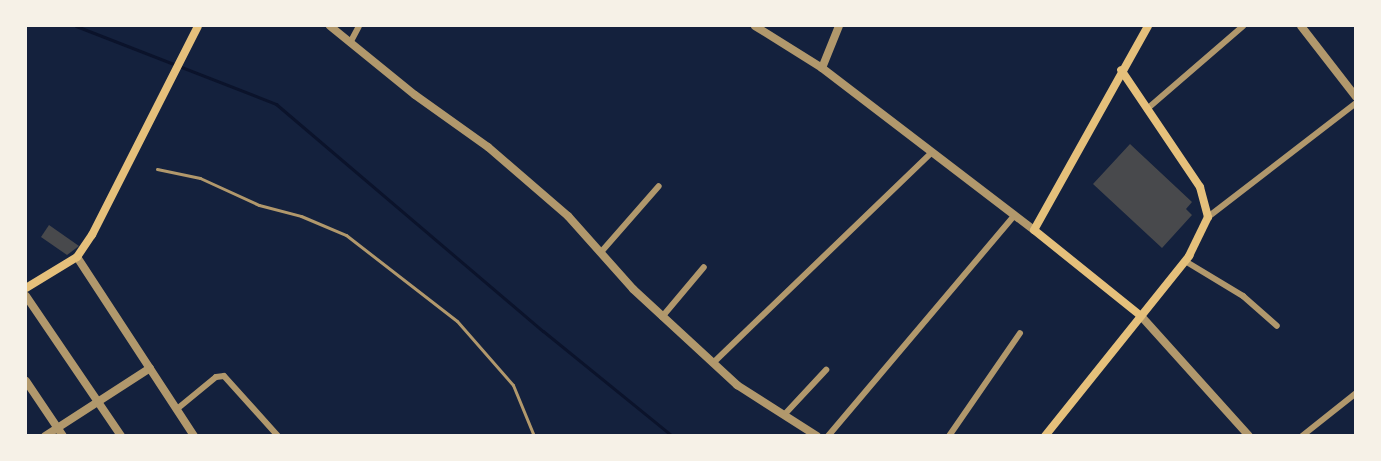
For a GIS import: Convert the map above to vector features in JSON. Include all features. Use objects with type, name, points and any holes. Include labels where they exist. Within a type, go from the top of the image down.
[{"type":"main road","points":[[26,288],[77,257],[105,214],[198,26]]},
{"type":"main road","points":[[1141,316],[1034,230],[1121,70],[1148,26]]},
{"type":"main road","points":[[1045,435],[1185,261],[1208,217],[1200,188],[1121,70]]},
{"type":"street","points":[[330,26],[488,147],[568,216],[662,317],[737,385],[817,435]]},
{"type":"street","points":[[350,43],[359,26]]},
{"type":"street","points":[[755,26],[822,68],[1034,230]]},
{"type":"street","points":[[822,68],[839,26]]},
{"type":"street","points":[[1147,108],[1243,26]]},
{"type":"street","points":[[1301,26],[1356,97]]},
{"type":"street","points":[[1208,217],[1356,104]]},
{"type":"street","points":[[713,363],[932,152]]},
{"type":"street","points":[[602,251],[659,186]]},
{"type":"street","points":[[828,435],[1015,215]]},
{"type":"street","points":[[77,257],[191,434]]},
{"type":"street","points":[[1185,261],[1243,296],[1277,326]]},
{"type":"street","points":[[662,317],[704,267]]},
{"type":"street","points":[[26,296],[121,435]]},
{"type":"street","points":[[1141,316],[1249,435]]},
{"type":"street","points":[[949,435],[1020,333]]},
{"type":"street","points":[[45,435],[98,399],[150,368]]},
{"type":"street","points":[[784,415],[826,370]]},
{"type":"street","points":[[177,409],[216,377],[224,375],[279,435]]},
{"type":"street","points":[[26,381],[63,435]]},
{"type":"street","points":[[1302,435],[1356,393]]},
{"type":"lane","points":[[157,169],[200,178],[260,205],[301,216],[346,235],[457,321],[513,385],[534,435]]},
{"type":"building","points":[[1130,144],[1192,202],[1186,209],[1192,215],[1162,248],[1093,184]]},
{"type":"building","points":[[49,225],[79,246],[67,255],[41,237]]},
{"type":"waterway","points":[[76,26],[276,104],[543,331],[672,436]]}]
